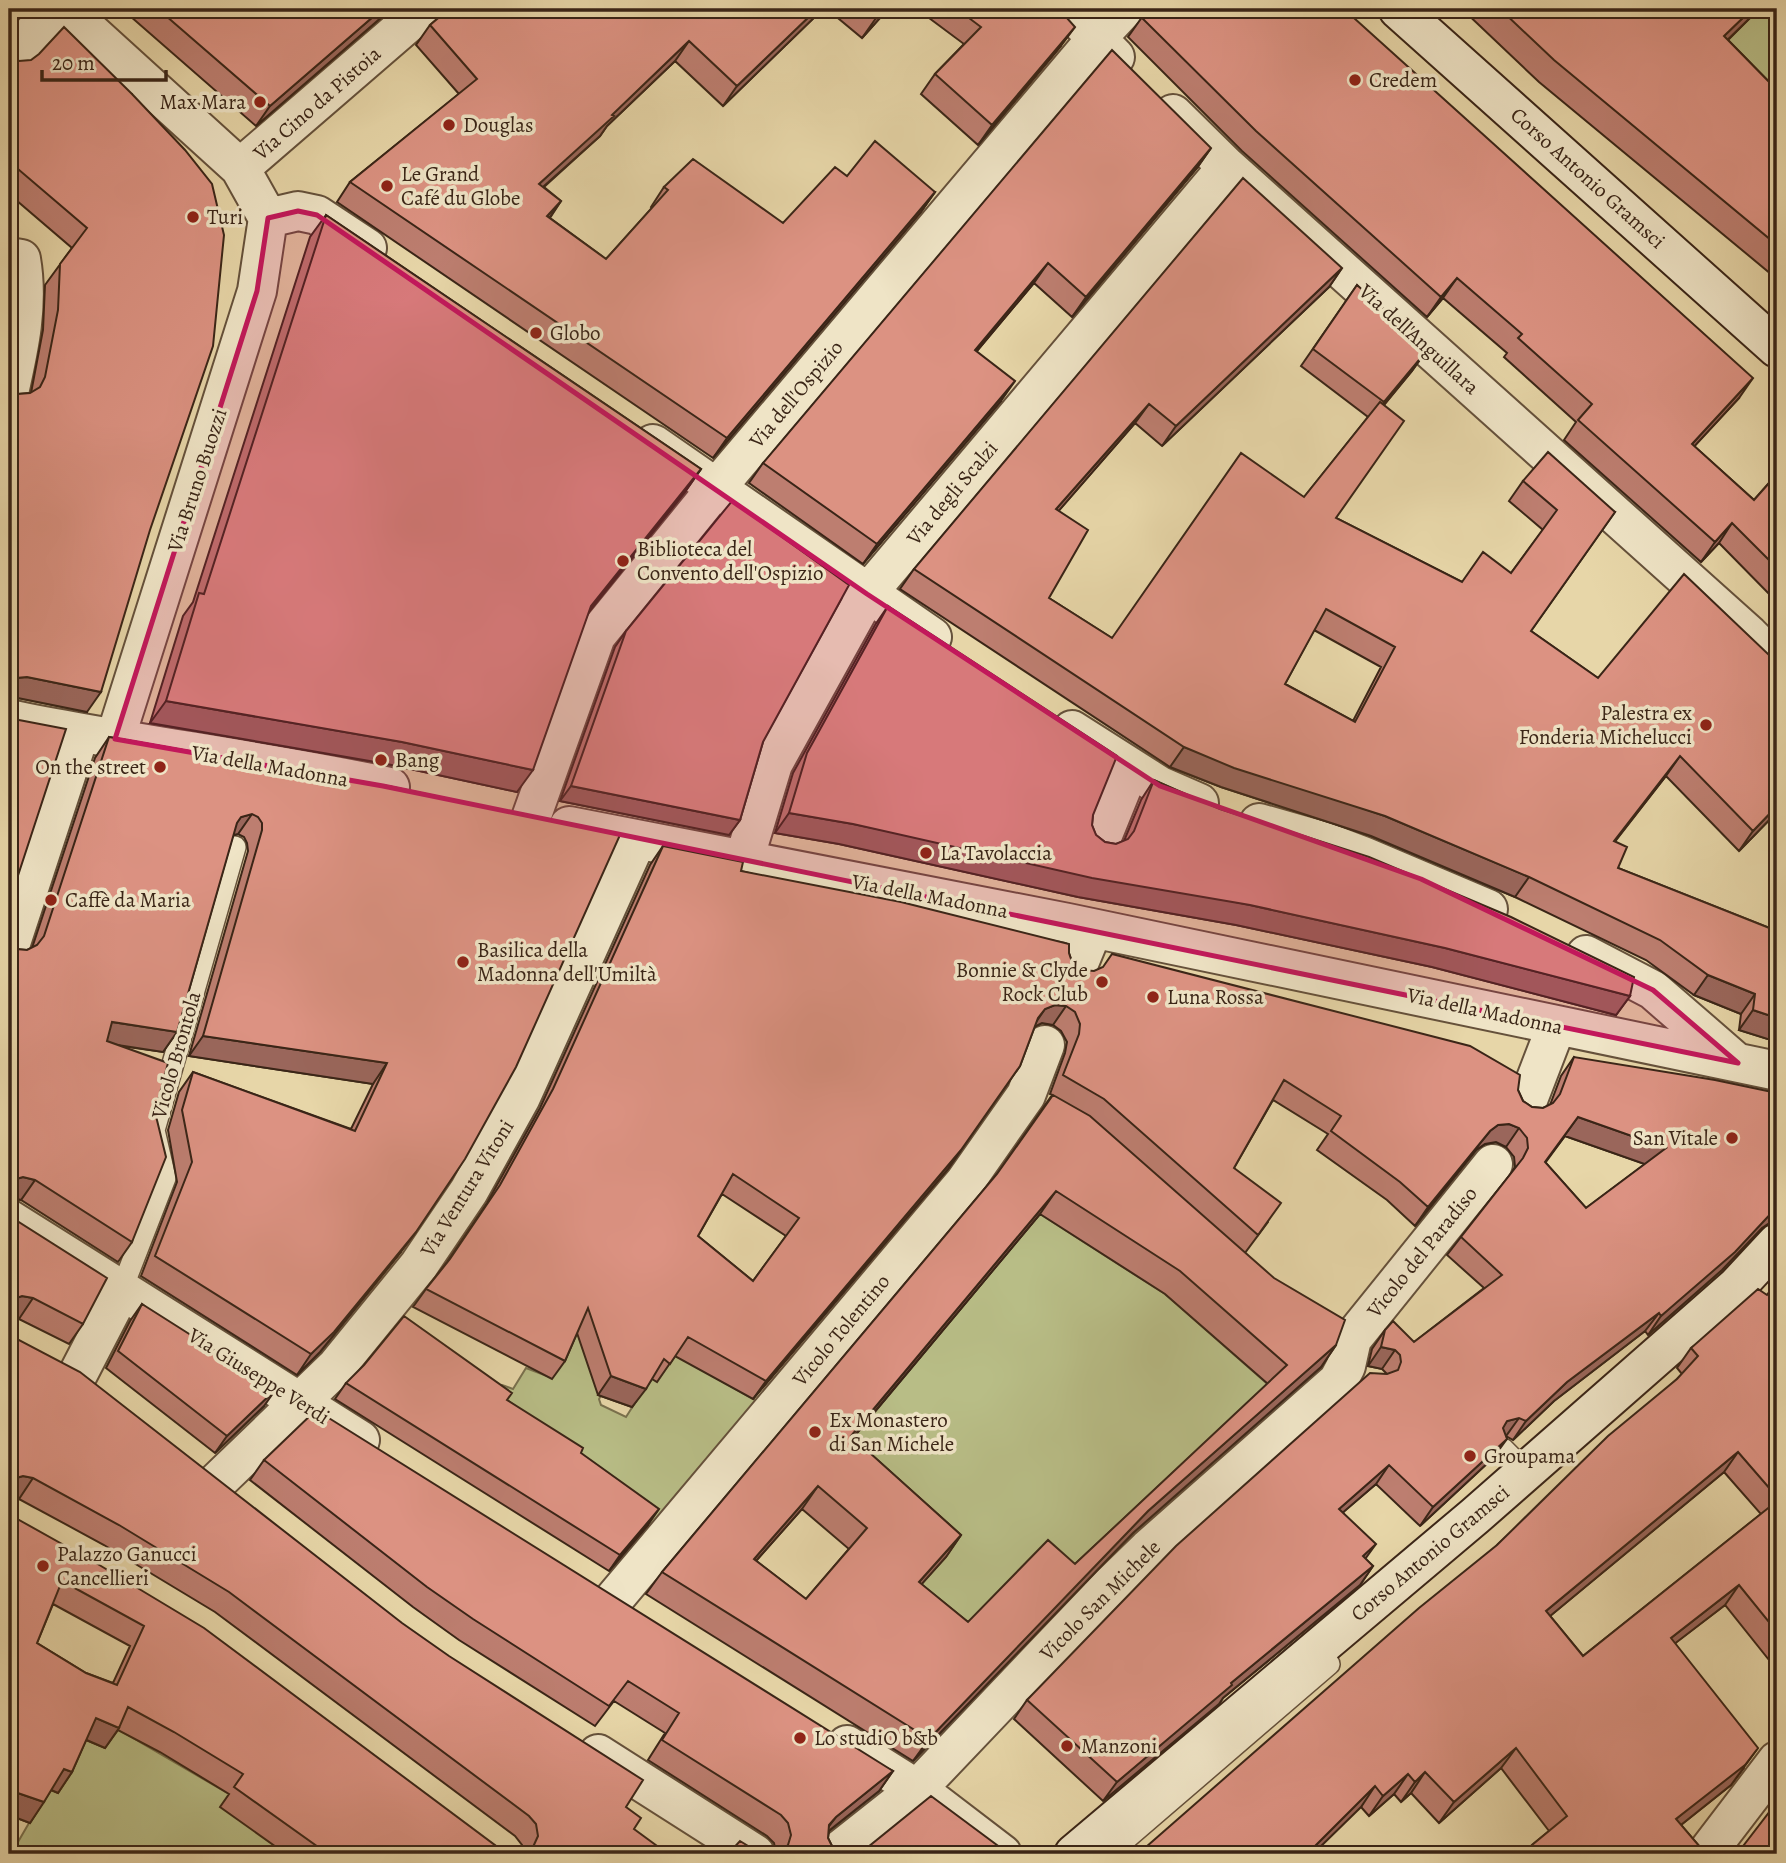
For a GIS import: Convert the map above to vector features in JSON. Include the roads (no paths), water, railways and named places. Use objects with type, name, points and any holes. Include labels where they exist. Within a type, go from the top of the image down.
[{"type":"street","points":[[9,60],[55,9]]},
{"type":"street","name":"Via Cino da Pistoia","points":[[240,168],[424,9]]},
{"type":"street","name":"Via dell'Anguillara","points":[[1068,9],[1227,167],[1777,663]]},
{"type":"street","name":"Via dell'Ospizio","points":[[517,815],[596,636],[962,197],[1124,9]]},
{"type":"street","name":"Corso Antonio Gramsci","points":[[1398,9],[1777,348]]},
{"type":"street","points":[[87,16],[240,168],[268,218],[298,211],[317,215],[397,269]]},
{"type":"street","name":"Via degli Scalzi","points":[[744,860],[773,764],[867,594],[1227,167]]},
{"type":"street","name":"Via Bruno Buozzi","points":[[9,949],[97,736],[257,291],[268,218]]},
{"type":"street","points":[[9,257],[21,259],[25,282],[20,344],[9,393]]},
{"type":"street","points":[[626,425],[956,653]]},
{"type":"street","points":[[1045,712],[1129,768],[1182,797],[1350,851],[1518,922]]},
{"type":"street","name":"Via della Madonna","points":[[9,719],[261,763],[423,795]]},
{"type":"street","points":[[1100,842],[1129,768]]},
{"type":"street","name":"Via della Madonna","points":[[517,815],[744,860],[1080,916],[1556,1027],[1777,1072]]},
{"type":"street","name":"Via Ventura Vitoni","points":[[250,1508],[202,1471],[299,1401],[335,1367],[419,1265],[469,1191],[521,1097],[637,840]]},
{"type":"street","points":[[1077,968],[1080,916]]},
{"type":"street","points":[[1554,940],[1653,990],[1738,1063]]},
{"type":"street","points":[[1526,1105],[1556,1027]]},
{"type":"street","name":"Vicolo Tolentino","points":[[614,1599],[965,1182],[1032,1098],[1045,1045]]},
{"type":"street","name":"Vicolo del Paradiso","points":[[1341,1333],[1493,1164]]},
{"type":"street","name":"Via Giuseppe Verdi","points":[[9,1219],[393,1461]]},
{"type":"street","name":"Corso Antonio Gramsci","points":[[1074,1854],[1514,1460],[1737,1286],[1777,1243]]},
{"type":"street","name":"Vicolo Brontola","points":[[44,1354],[89,1383],[121,1291]]},
{"type":"street","name":"Vicolo San Michele","points":[[835,1854],[918,1789],[1148,1549],[1352,1380],[1346,1366],[1341,1333]]},
{"type":"street","points":[[579,1578],[649,1621]]},
{"type":"street","points":[[812,1723],[918,1789],[1002,1854]]},
{"type":"street","points":[[573,1738],[755,1854]]},
{"type":"street","points":[[1706,1854],[1777,1760]]},
{"type":"lane","name":"Corso Antonio Gramsci","points":[[1410,9],[1777,336]]},
{"type":"lane","name":"Vicolo Brontola","points":[[121,1291],[165,1178],[154,1130],[235,848]]},
{"type":"lane","name":"Corso Antonio Gramsci","points":[[1108,1854],[1421,1585],[1672,1364],[1777,1260]]},
{"type":"place","name":"Credem","points":[[1355,80]]},
{"type":"place","name":"Max Mara","points":[[260,102]]},
{"type":"place","name":"Douglas","points":[[449,125]]},
{"type":"place","name":"Le Grand Café du Globe","points":[[387,186]]},
{"type":"place","name":"Turi","points":[[193,217]]},
{"type":"place","name":"Globo","points":[[536,333]]},
{"type":"place","name":"Biblioteca del Convento dell'Ospizio","points":[[623,561]]},
{"type":"place","name":"Palestra ex Fonderia Michelucci","points":[[1706,725]]},
{"type":"place","name":"Bang","points":[[381,760]]},
{"type":"place","name":"On the street","points":[[160,767]]},
{"type":"place","name":"La Tavolaccia","points":[[926,853]]},
{"type":"place","name":"Caffè da Maria","points":[[51,900]]},
{"type":"place","name":"Basilica della Madonna dell'Umiltà","points":[[463,962]]},
{"type":"place","name":"Bonnie & Clyde Rock Club","points":[[1102,982]]},
{"type":"place","name":"Luna Rossa","points":[[1153,997]]},
{"type":"place","name":"San Vitale","points":[[1732,1138]]},
{"type":"place","name":"Ex Monastero di San Michele","points":[[815,1432]]},
{"type":"place","name":"Groupama","points":[[1470,1456]]},
{"type":"place","name":"Palazzo Ganucci Cancellieri","points":[[43,1566]]},
{"type":"place","name":"Lo studiO b&b","points":[[800,1738]]},
{"type":"place","name":"Manzoni","points":[[1067,1746]]}]
